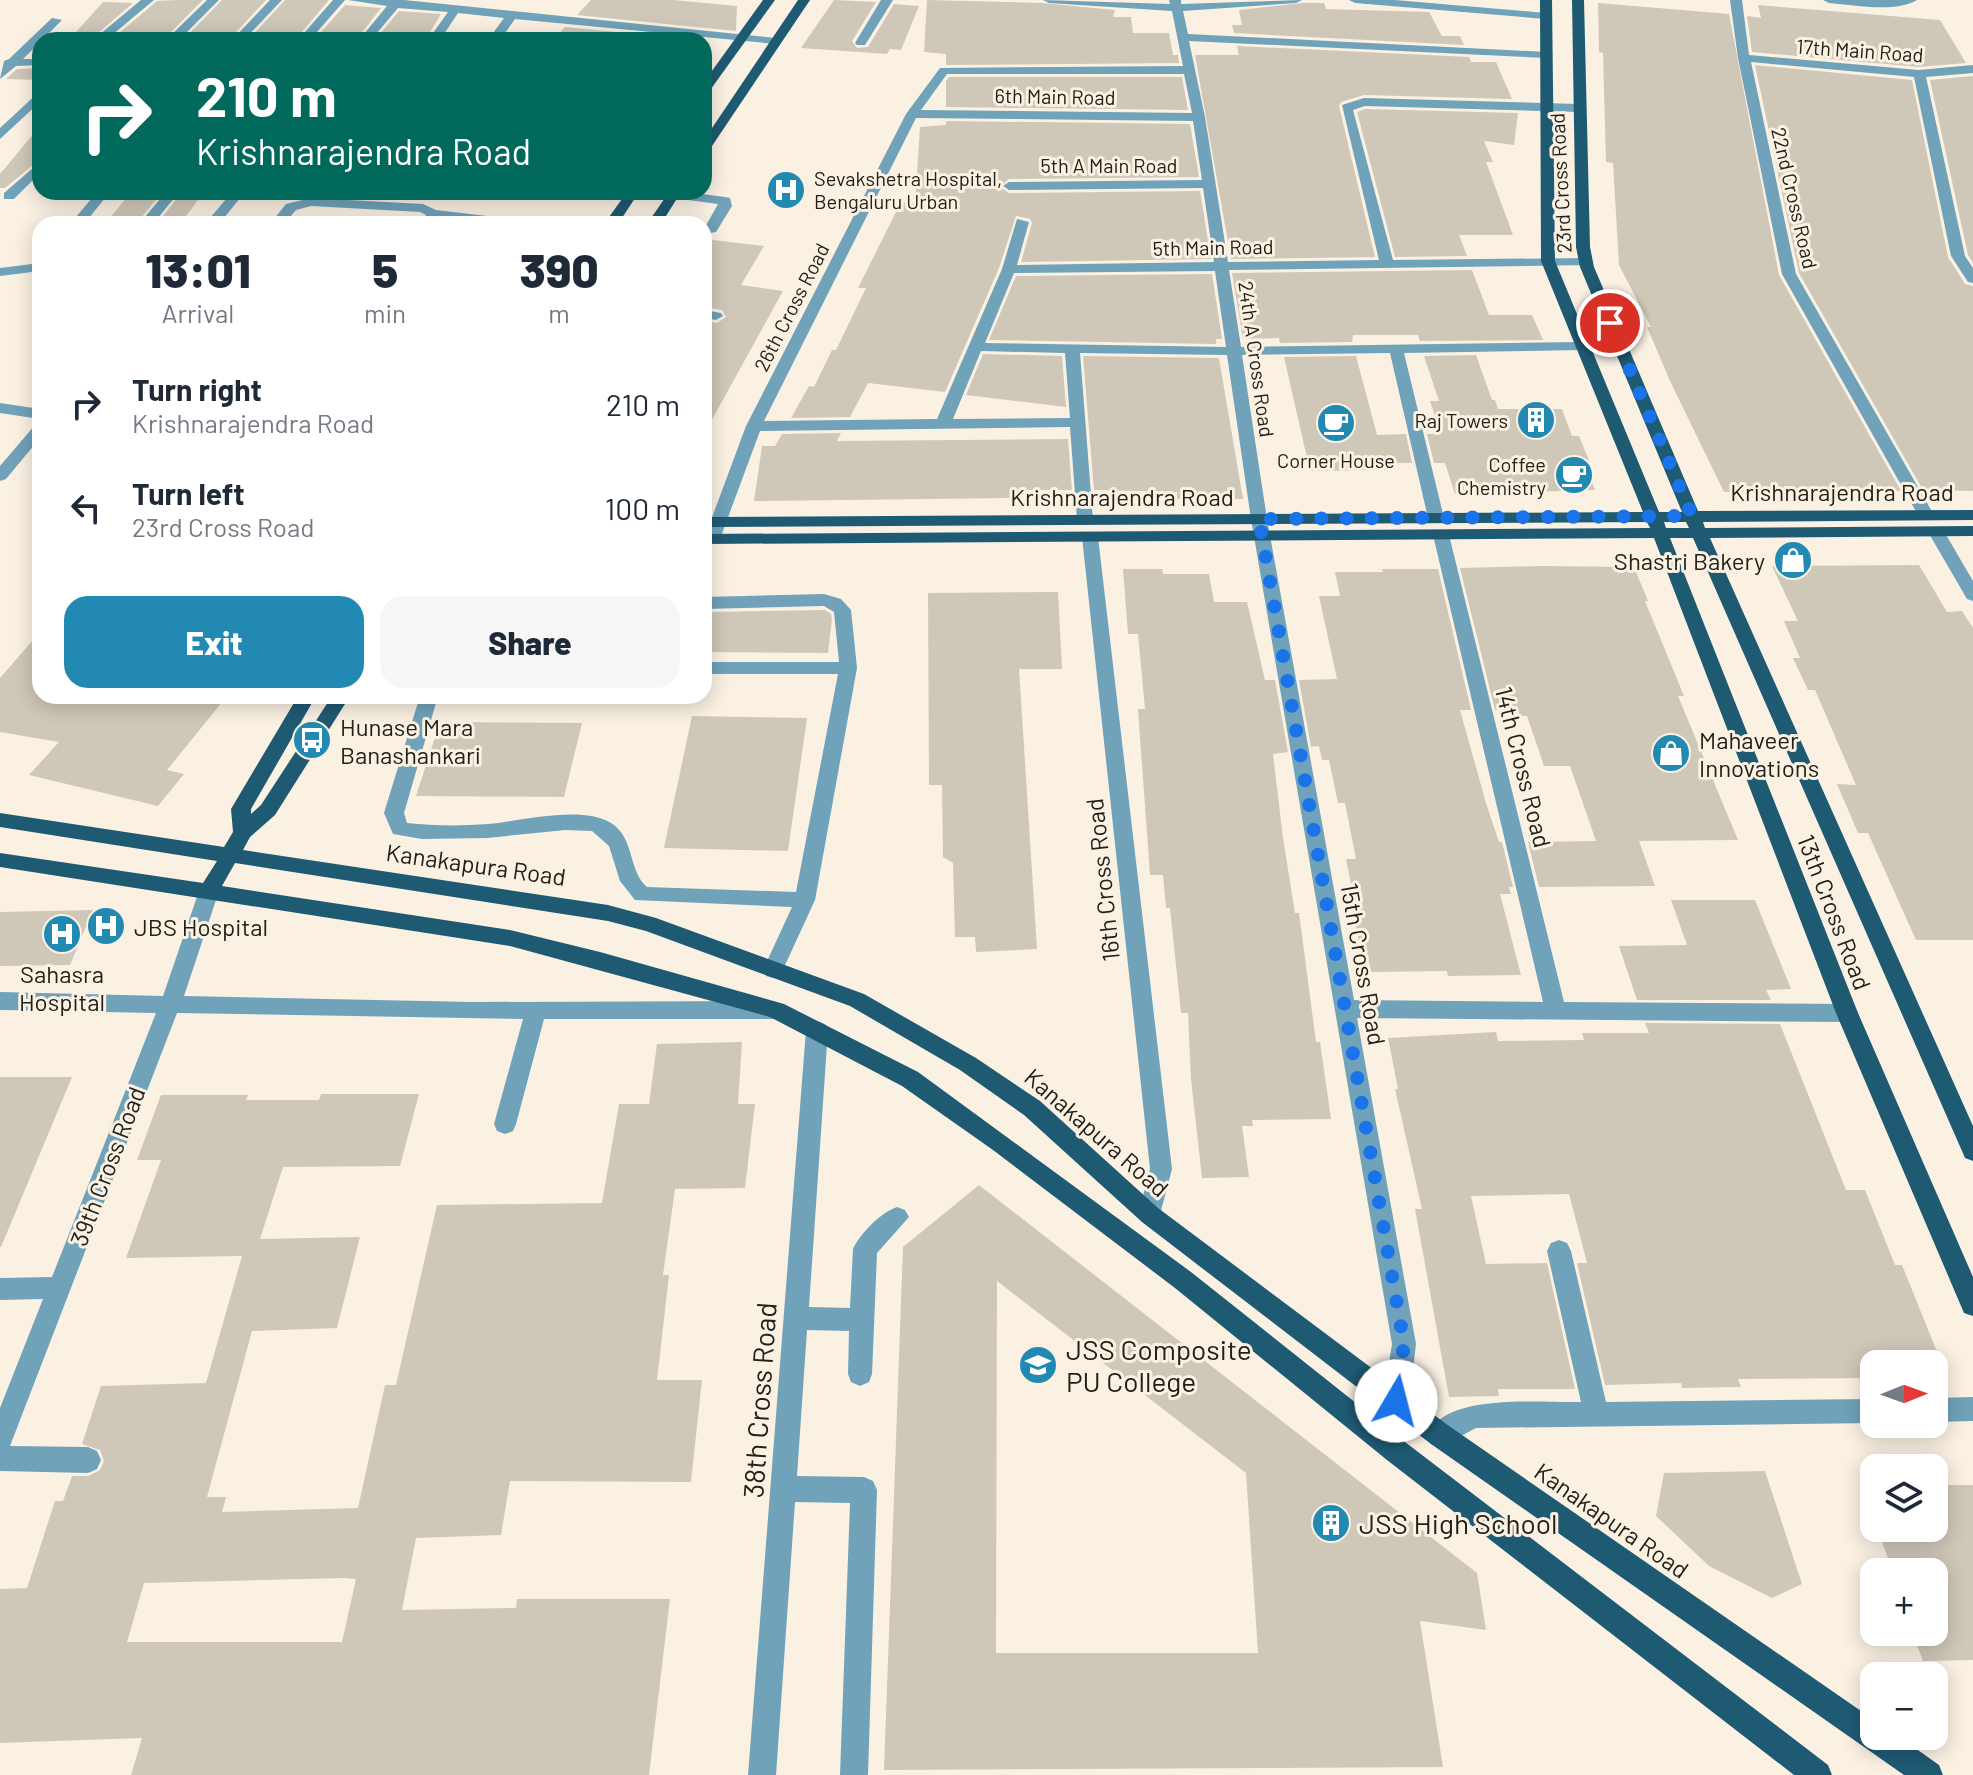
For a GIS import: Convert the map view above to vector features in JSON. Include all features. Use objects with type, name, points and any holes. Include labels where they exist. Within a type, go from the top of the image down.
[{"type":"main road","points":[[712,79],[769,0]]},
{"type":"main road","points":[[712,137],[804,0]]},
{"type":"main road","name":"23rd Cross Road","points":[[1546,0],[1548,261],[1656,525]]},
{"type":"main road","name":"23rd Cross Road","points":[[1578,0],[1586,262],[1695,525]]},
{"type":"main road","name":"Krishnarajendra Road","points":[[712,530],[1695,525],[1973,515]]},
{"type":"main road","name":"13th Cross Road","points":[[1656,525],[1847,1013],[1973,1305]]},
{"type":"main road","points":[[1695,525],[1973,531]]},
{"type":"main road","name":"13th Cross Road","points":[[1695,525],[1973,1151]]},
{"type":"main road","points":[[243,832],[241,809],[302,704]]},
{"type":"main road","points":[[209,891],[243,832],[268,810],[336,704]]},
{"type":"main road","name":"Kanakapura Road","points":[[0,820],[608,913],[649,924],[857,1000],[968,1064],[1032,1108],[1150,1215],[1440,1435],[1929,1775]]},
{"type":"main road","points":[[0,860],[510,938],[588,956],[776,1010],[817,1030],[910,1079],[1001,1143],[1183,1280],[1396,1451],[1818,1775]]},
{"type":"street","points":[[109,32],[148,0]]},
{"type":"street","points":[[180,32],[213,0]]},
{"type":"street","points":[[246,32],[276,0]]},
{"type":"street","points":[[311,32],[339,0]]},
{"type":"street","points":[[354,0],[681,32]]},
{"type":"street","points":[[861,43],[887,0]]},
{"type":"street","points":[[1049,0],[1176,4],[1296,0]]},
{"type":"street","points":[[1355,0],[1546,16]]},
{"type":"street","name":"22nd Cross Road","points":[[1736,0],[1744,58],[1789,274],[1926,515]]},
{"type":"street","points":[[1829,0],[1875,3],[1911,0]]},
{"type":"street","points":[[372,32],[396,2]]},
{"type":"street","name":"24th A Cross Road","points":[[1176,4],[1199,117],[1260,527]]},
{"type":"street","points":[[440,32],[455,10]]},
{"type":"street","points":[[500,32],[512,15]]},
{"type":"street","points":[[42,32],[56,20]]},
{"type":"street","points":[[712,35],[776,41]]},
{"type":"street","points":[[1182,37],[1547,55]]},
{"type":"street","points":[[0,75],[6,63],[32,41]]},
{"type":"street","name":"17th Main Road","points":[[1744,58],[1919,74],[1973,69]]},
{"type":"street","points":[[6,63],[32,62]]},
{"type":"street","name":"26th Cross Road","points":[[712,523],[754,426],[912,114],[944,70],[1188,70]]},
{"type":"street","points":[[1919,74],[1958,256],[1973,279]]},
{"type":"street","points":[[1387,265],[1346,108],[1364,102],[1579,108]]},
{"type":"street","points":[[0,135],[32,103]]},
{"type":"street","name":"6th Main Road","points":[[912,114],[1199,117]]},
{"type":"street","points":[[9,196],[32,174]]},
{"type":"street","name":"5th A Main Road","points":[[1009,186],[1209,184]]},
{"type":"street","points":[[712,199],[725,201],[712,227]]},
{"type":"street","points":[[84,216],[97,200]]},
{"type":"street","points":[[153,216],[166,200]]},
{"type":"street","points":[[219,216],[232,200]]},
{"type":"street","points":[[284,216],[291,207],[322,201],[423,208],[428,216]]},
{"type":"street","points":[[943,424],[1009,269],[1022,222]]},
{"type":"street","name":"5th Main Road","points":[[1009,269],[1586,262]]},
{"type":"street","points":[[0,272],[32,268]]},
{"type":"street","points":[[976,347],[1234,351],[1582,346]]},
{"type":"street","name":"16th Cross Road","points":[[1072,348],[1087,529],[1161,1169],[1150,1215]]},
{"type":"street","name":"14th Cross Road","points":[[1396,349],[1556,1011]]},
{"type":"street","points":[[0,408],[32,413]]},
{"type":"street","points":[[754,426],[1078,422]]},
{"type":"street","points":[[0,476],[32,438]]},
{"type":"street","name":"15th Cross Road","points":[[1260,527],[1404,1344],[1396,1401]]},
{"type":"street","points":[[1936,532],[1973,595]]},
{"type":"street","points":[[712,603],[824,600],[835,603],[842,610],[848,668],[805,900],[773,970]]},
{"type":"street","points":[[712,668],[848,668]]},
{"type":"street","points":[[427,704],[394,813],[400,829],[420,832],[489,831],[544,824],[596,823],[607,830],[624,854],[633,887],[642,895],[805,900]]},
{"type":"street","name":"39th Cross Road","points":[[0,1440],[171,1002],[209,891]]},
{"type":"street","points":[[0,1001],[536,1011],[776,1010]]},
{"type":"street","points":[[1346,1009],[1847,1013]]},
{"type":"street","points":[[505,1124],[536,1011]]},
{"type":"street","name":"38th Cross Road","points":[[762,1775],[817,1030]]},
{"type":"street","points":[[860,1374],[865,1249],[897,1217]]},
{"type":"street","points":[[1559,1251],[1596,1415]]},
{"type":"street","points":[[0,1289],[59,1288]]},
{"type":"street","points":[[795,1318],[862,1320]]},
{"type":"street","points":[[1948,1410],[1973,1409]]},
{"type":"street","points":[[1440,1435],[1473,1416],[1860,1411]]},
{"type":"street","points":[[0,1458],[88,1460]]},
{"type":"street","points":[[783,1489],[864,1490],[854,1775]]},
{"type":"building","points":[[203,0],[171,32],[120,32],[157,1]]},
{"type":"building","points":[[222,0],[266,0],[236,32],[191,32]]},
{"type":"building","points":[[285,0],[329,0],[302,32],[255,32]]},
{"type":"building","points":[[591,0],[673,0],[737,6],[736,31],[577,15]]},
{"type":"building","points":[[834,0],[876,2],[852,41],[857,48],[868,47],[894,4],[919,6],[901,50],[890,49],[887,54],[801,48]]},
{"type":"building","points":[[927,0],[1042,3],[1115,10],[1113,17],[1131,17],[1133,33],[1169,33],[1173,55],[1178,55],[1179,63],[946,65],[946,54],[924,52]]},
{"type":"building","points":[[103,2],[133,3],[99,32],[76,32]]},
{"type":"building","points":[[1324,3],[1326,9],[1429,12],[1442,36],[1460,36],[1464,45],[1234,33],[1232,25],[1242,25],[1239,10]]},
{"type":"building","points":[[1598,3],[1729,14],[1779,275],[1901,491],[1769,496],[1766,491],[1724,492],[1670,381],[1647,327],[1651,327],[1619,265],[1613,163],[1606,162],[1603,53],[1599,52]]},
{"type":"building","points":[[345,5],[381,8],[362,32],[321,32]]},
{"type":"building","points":[[1758,5],[1940,20],[1966,63],[1919,67],[1752,52],[1747,16],[1761,18]]},
{"type":"building","points":[[399,11],[441,14],[430,32],[382,32]]},
{"type":"building","points":[[565,27],[618,32],[560,32]]},
{"type":"building","points":[[1237,46],[1469,57],[1471,62],[1496,62],[1512,99],[1364,95],[1341,102],[1339,106],[1375,257],[1231,259],[1195,55],[1239,55]]},
{"type":"building","points":[[1755,65],[1912,80],[1948,257],[1965,284],[1973,286],[1973,491],[1923,490],[1799,273]]},
{"type":"building","points":[[32,68],[32,80],[6,79],[17,69]]},
{"type":"building","points":[[1973,76],[1973,263],[1968,255],[1930,80]]},
{"type":"building","points":[[949,77],[1182,77],[1188,110],[946,107],[946,81]]},
{"type":"building","points":[[1365,109],[1518,113],[1514,145],[1484,141],[1493,162],[1486,162],[1513,235],[1459,235],[1467,256],[1395,257],[1357,112]]},
{"type":"building","points":[[946,121],[1190,124],[1199,177],[1009,179],[1000,187],[1009,193],[1200,191],[1211,259],[1021,262],[1032,223],[1030,219],[1016,216],[999,268],[945,392],[868,383],[850,417],[791,418],[809,386],[814,387],[832,350],[836,350],[866,288],[858,288],[901,202],[915,203],[920,127],[946,125]]},
{"type":"building","points":[[32,136],[32,166],[5,188],[0,188],[0,174]]},
{"type":"building","points":[[124,200],[156,200],[142,216],[112,216]]},
{"type":"building","points":[[176,200],[198,200],[186,216],[163,216]]},
{"type":"building","points":[[712,240],[764,246],[741,285],[783,291],[712,420],[712,322],[717,323],[726,317],[722,310],[712,308]]},
{"type":"building","points":[[1472,270],[1489,315],[1532,315],[1543,340],[1420,341],[1418,335],[1353,335],[1352,342],[1280,343],[1279,338],[1243,339],[1232,273]]},
{"type":"building","points":[[1212,274],[1222,339],[1216,339],[1216,344],[989,340],[1016,276]]},
{"type":"building","points":[[983,354],[1062,356],[1066,407],[966,395]]},
{"type":"building","points":[[1476,355],[1498,409],[1562,409],[1572,436],[1579,436],[1590,463],[1584,463],[1595,490],[1455,494],[1445,463],[1434,463],[1427,434],[1441,434],[1430,401],[1439,401],[1424,356]]},
{"type":"building","points":[[1083,356],[1219,358],[1243,499],[1177,499],[1177,492],[1094,490]]},
{"type":"building","name":"Corner House","points":[[1356,356],[1377,435],[1406,434],[1412,463],[1385,463],[1387,470],[1310,471],[1284,357]]},
{"type":"building","points":[[841,433],[837,441],[1068,439],[1072,490],[1010,490],[1010,498],[754,501],[762,446],[775,446],[782,434]]},
{"type":"building","points":[[1919,565],[1947,612],[1962,611],[1973,628],[1973,940],[1916,940],[1868,833],[1858,833],[1837,784],[1856,785],[1815,690],[1808,690],[1793,658],[1800,658],[1784,621],[1798,621],[1772,566]]},
{"type":"building","points":[[1634,567],[1684,696],[1678,696],[1738,840],[1639,841],[1655,886],[1539,887],[1528,842],[1596,841],[1570,766],[1544,766],[1527,716],[1520,716],[1518,710],[1495,710],[1460,568]]},
{"type":"building","points":[[1123,569],[1162,569],[1163,574],[1209,574],[1214,602],[1247,602],[1265,680],[1275,680],[1288,752],[1273,754],[1283,838],[1295,913],[1299,913],[1316,1042],[1320,1042],[1331,1119],[1252,1120],[1253,1126],[1242,1126],[1249,1177],[1202,1178],[1191,1079],[1188,1013],[1181,1013],[1170,908],[1166,908],[1163,875],[1150,875],[1138,709],[1145,709],[1138,634],[1128,634]]},
{"type":"building","points":[[1382,569],[1438,569],[1471,710],[1460,710],[1513,887],[1509,887],[1511,894],[1500,894],[1521,975],[1448,976],[1447,971],[1371,972],[1365,942],[1359,942],[1346,859],[1356,859],[1345,803],[1338,803],[1329,760],[1322,760],[1319,746],[1311,747],[1299,680],[1337,679],[1319,596],[1340,596],[1335,572],[1383,572]]},
{"type":"building","points":[[1058,592],[1062,669],[1019,669],[1037,949],[976,952],[975,937],[955,937],[953,863],[943,857],[942,785],[929,785],[928,593]]},
{"type":"building","points":[[825,610],[832,619],[828,653],[712,652],[712,612]]},
{"type":"building","points":[[32,641],[32,704],[221,704],[167,770],[184,774],[158,806],[29,775],[59,742],[0,732],[0,678]]},
{"type":"building","points":[[692,716],[807,718],[788,851],[664,848]]},
{"type":"building","points":[[440,722],[582,723],[564,797],[416,796]]},
{"type":"building","points":[[1671,900],[1755,900],[1791,989],[1766,990],[1771,1000],[1637,1000],[1619,946],[1687,945]]},
{"type":"building","points":[[93,910],[70,965],[0,966],[0,912]]},
{"type":"building","points":[[1645,1023],[1780,1024],[1846,1190],[1865,1190],[1895,1265],[1902,1265],[1936,1350],[1860,1350],[1860,1378],[1738,1379],[1741,1387],[1682,1388],[1681,1383],[1605,1385],[1577,1263],[1587,1263],[1569,1194],[1471,1196],[1486,1264],[1547,1263],[1575,1389],[1498,1389],[1499,1396],[1449,1397],[1415,1209],[1422,1209],[1395,1089],[1398,1089],[1388,1038],[1496,1032],[1498,1041],[1584,1040],[1582,1033],[1649,1033]]},
{"type":"building","points":[[742,1042],[738,1104],[755,1104],[745,1188],[675,1189],[663,1275],[669,1275],[657,1380],[702,1380],[691,1482],[510,1481],[501,1535],[416,1538],[402,1610],[516,1608],[517,1599],[670,1599],[649,1775],[131,1775],[142,1738],[0,1743],[0,1589],[27,1588],[55,1501],[63,1501],[72,1476],[88,1476],[100,1470],[104,1461],[100,1450],[82,1444],[101,1386],[206,1383],[242,1256],[126,1258],[161,1160],[137,1160],[161,1095],[248,1095],[246,1100],[319,1100],[321,1094],[419,1094],[400,1166],[283,1167],[260,1239],[360,1237],[337,1328],[252,1331],[207,1497],[226,1497],[222,1512],[358,1508],[385,1385],[396,1385],[437,1205],[602,1203],[619,1104],[649,1104],[657,1044]],"holes":[[[356,1579],[342,1642],[127,1642],[144,1583]]]},
{"type":"building","points":[[0,1077],[72,1077],[1,1247],[0,1247]]},
{"type":"building","name":"JSS High School","points":[[979,1185],[1477,1573],[1486,1630],[1420,1621],[1443,1767],[884,1770],[903,1247]],"holes":[[[997,1281],[1246,1473],[1258,1653],[996,1653]]]},
{"type":"building","points":[[1765,1471],[1802,1584],[1772,1598],[1709,1566],[1656,1516],[1664,1473]]},
{"type":"building","points":[[1948,1485],[1973,1485],[1973,1660],[1923,1661],[1917,1646],[1948,1646],[1948,1558],[1888,1558],[1882,1542],[1948,1542]]},
{"type":"place","name":"Sevakshetra Hospital, Bengaluru Urban","points":[[786,190]]},
{"type":"place","name":"Raj Towers","points":[[1536,420]]},
{"type":"place","name":"Corner House","points":[[1336,423]]},
{"type":"place","name":"Coffee Chemistry","points":[[1574,475]]},
{"type":"place","name":"Shastri Bakery","points":[[1793,560]]},
{"type":"place","name":"Hunase Mara Banashankari","points":[[312,740]]},
{"type":"place","name":"Mahaveer Innovations","points":[[1671,753]]},
{"type":"place","name":"JBS Hospital","points":[[106,926]]},
{"type":"place","name":"Sahasra Hospital","points":[[62,934]]},
{"type":"place","name":"JSS Composite PU College","points":[[1038,1365]]},
{"type":"place","name":"JSS High School","points":[[1331,1523]]},
{"type":"route","points":[[1396,1401],[1404,1344],[1259,519],[1692,516],[1610,323]]}]
